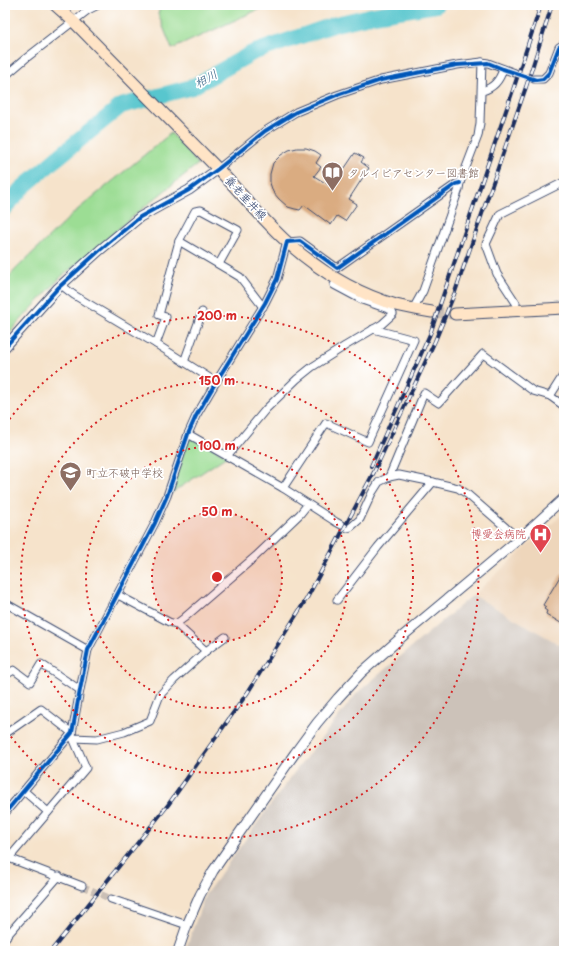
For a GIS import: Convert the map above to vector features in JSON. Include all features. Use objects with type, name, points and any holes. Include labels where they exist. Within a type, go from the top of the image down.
[{"type":"main road","name":"養老垂井線","points":[[55,5],[74,22],[218,169],[287,242],[308,259],[340,281],[376,298],[396,305],[432,312]]},
{"type":"main road","points":[[455,314],[564,308]]},
{"type":"street","points":[[5,76],[88,10],[98,5]]},
{"type":"street","points":[[534,79],[543,79],[550,73],[559,47],[564,44]]},
{"type":"street","points":[[413,309],[423,291],[460,183],[478,136],[482,91],[482,62]]},
{"type":"street","points":[[5,347],[61,285],[140,217],[189,190],[265,131],[296,112],[337,95],[381,80],[457,65],[488,62],[515,73]]},
{"type":"street","points":[[482,91],[488,89],[501,78],[503,69]]},
{"type":"street","points":[[516,303],[498,274],[486,244],[500,214],[564,182]]},
{"type":"street","points":[[5,813],[73,736],[88,650],[155,523],[167,496],[188,434],[196,416],[263,307],[277,279],[287,242],[300,241],[337,268],[456,184],[460,183]]},
{"type":"street","points":[[156,344],[166,317],[159,314],[179,240],[196,211],[201,210],[238,230],[219,264]]},
{"type":"street","points":[[179,240],[240,277],[263,307]]},
{"type":"street","points":[[61,285],[74,295],[216,382]]},
{"type":"street","points":[[227,456],[266,409],[297,379],[312,367],[382,324],[393,314],[391,310],[362,300],[334,285]]},
{"type":"street","points":[[184,362],[202,312]]},
{"type":"street","points":[[283,488],[326,423],[368,442],[414,340],[373,329]]},
{"type":"street","points":[[389,477],[424,393],[439,403],[483,354],[533,391],[550,396],[564,406]]},
{"type":"street","points":[[550,396],[564,374]]},
{"type":"street","points":[[188,434],[283,488],[347,528],[352,527],[360,519],[372,493],[379,482],[389,477],[399,475],[458,488],[519,539]]},
{"type":"street","points":[[338,600],[378,547],[433,482]]},
{"type":"street","points":[[178,951],[200,895],[213,871],[316,723],[362,672],[393,644],[519,539],[564,498]]},
{"type":"street","points":[[176,624],[256,556],[300,514],[308,504]]},
{"type":"street","points":[[118,595],[169,622],[176,624],[206,651]]},
{"type":"street","points":[[5,603],[88,650]]},
{"type":"street","points":[[73,736],[97,739],[124,732],[150,721],[160,695],[206,651],[225,637]]},
{"type":"street","points":[[5,670],[9,673],[14,670],[30,682],[41,664],[80,690]]},
{"type":"street","points":[[5,734],[41,709],[73,736],[86,768],[7,857],[82,886]]},
{"type":"street","points":[[24,791],[48,812]]},
{"type":"street","points":[[5,938],[59,876]]},
{"type":"street","points":[[111,899],[187,925]]},
{"type":"shaded area","name":"博愛会病院","points":[[564,513],[564,647],[473,595]]},
{"type":"shaded area","points":[[473,595],[564,647],[564,951],[185,951],[205,895],[293,774],[357,693]]},
{"type":"green space","points":[[161,5],[266,6],[172,49],[158,14]]},
{"type":"green space","points":[[171,133],[198,164],[61,277],[5,337],[5,281],[76,211]]},
{"type":"green space","points":[[188,434],[227,456],[167,496]]},
{"type":"building","points":[[306,148],[321,155],[316,163],[321,167],[314,176],[332,187],[355,153],[364,158],[361,162],[369,168],[349,199],[357,204],[345,221],[337,216],[331,225],[304,205],[300,210],[288,207],[273,192],[270,183],[270,174],[273,163],[289,150]]},
{"type":"building","points":[[562,573],[564,574],[564,625],[546,614],[547,611],[544,609],[546,607],[543,605]]},
{"type":"waterway","name":"相川","points":[[5,208],[21,189],[121,106],[192,87],[252,53],[336,24],[374,15],[436,5]]},
{"type":"tunnel","points":[[515,73],[534,79]]},
{"type":"tunnel","points":[[432,312],[455,314]]},
{"type":"tunnel","points":[[82,886],[111,899]]},
{"type":"railway","points":[[371,466],[430,334],[541,5]]},
{"type":"railway","points":[[51,951],[168,805],[248,692],[307,598],[374,472],[435,341],[455,292],[526,87],[552,5]]},
{"type":"cycle path","points":[[5,347],[58,288],[100,250],[140,217],[189,190],[265,131],[296,112],[337,95],[381,80],[457,65],[488,63],[536,80],[543,79],[549,73],[559,47],[564,44]]},
{"type":"cycle path","points":[[5,813],[72,733],[88,650],[155,523],[167,496],[188,434],[196,416],[265,303],[277,279],[287,242],[300,241],[337,268],[456,184],[460,183]]},
{"type":"place","name":"タルイピアセンター図書館","points":[[332,192]]},
{"type":"place","name":"町立不破中学校","points":[[71,492]]},
{"type":"place","name":"博愛会病院","points":[[541,554]]}]
